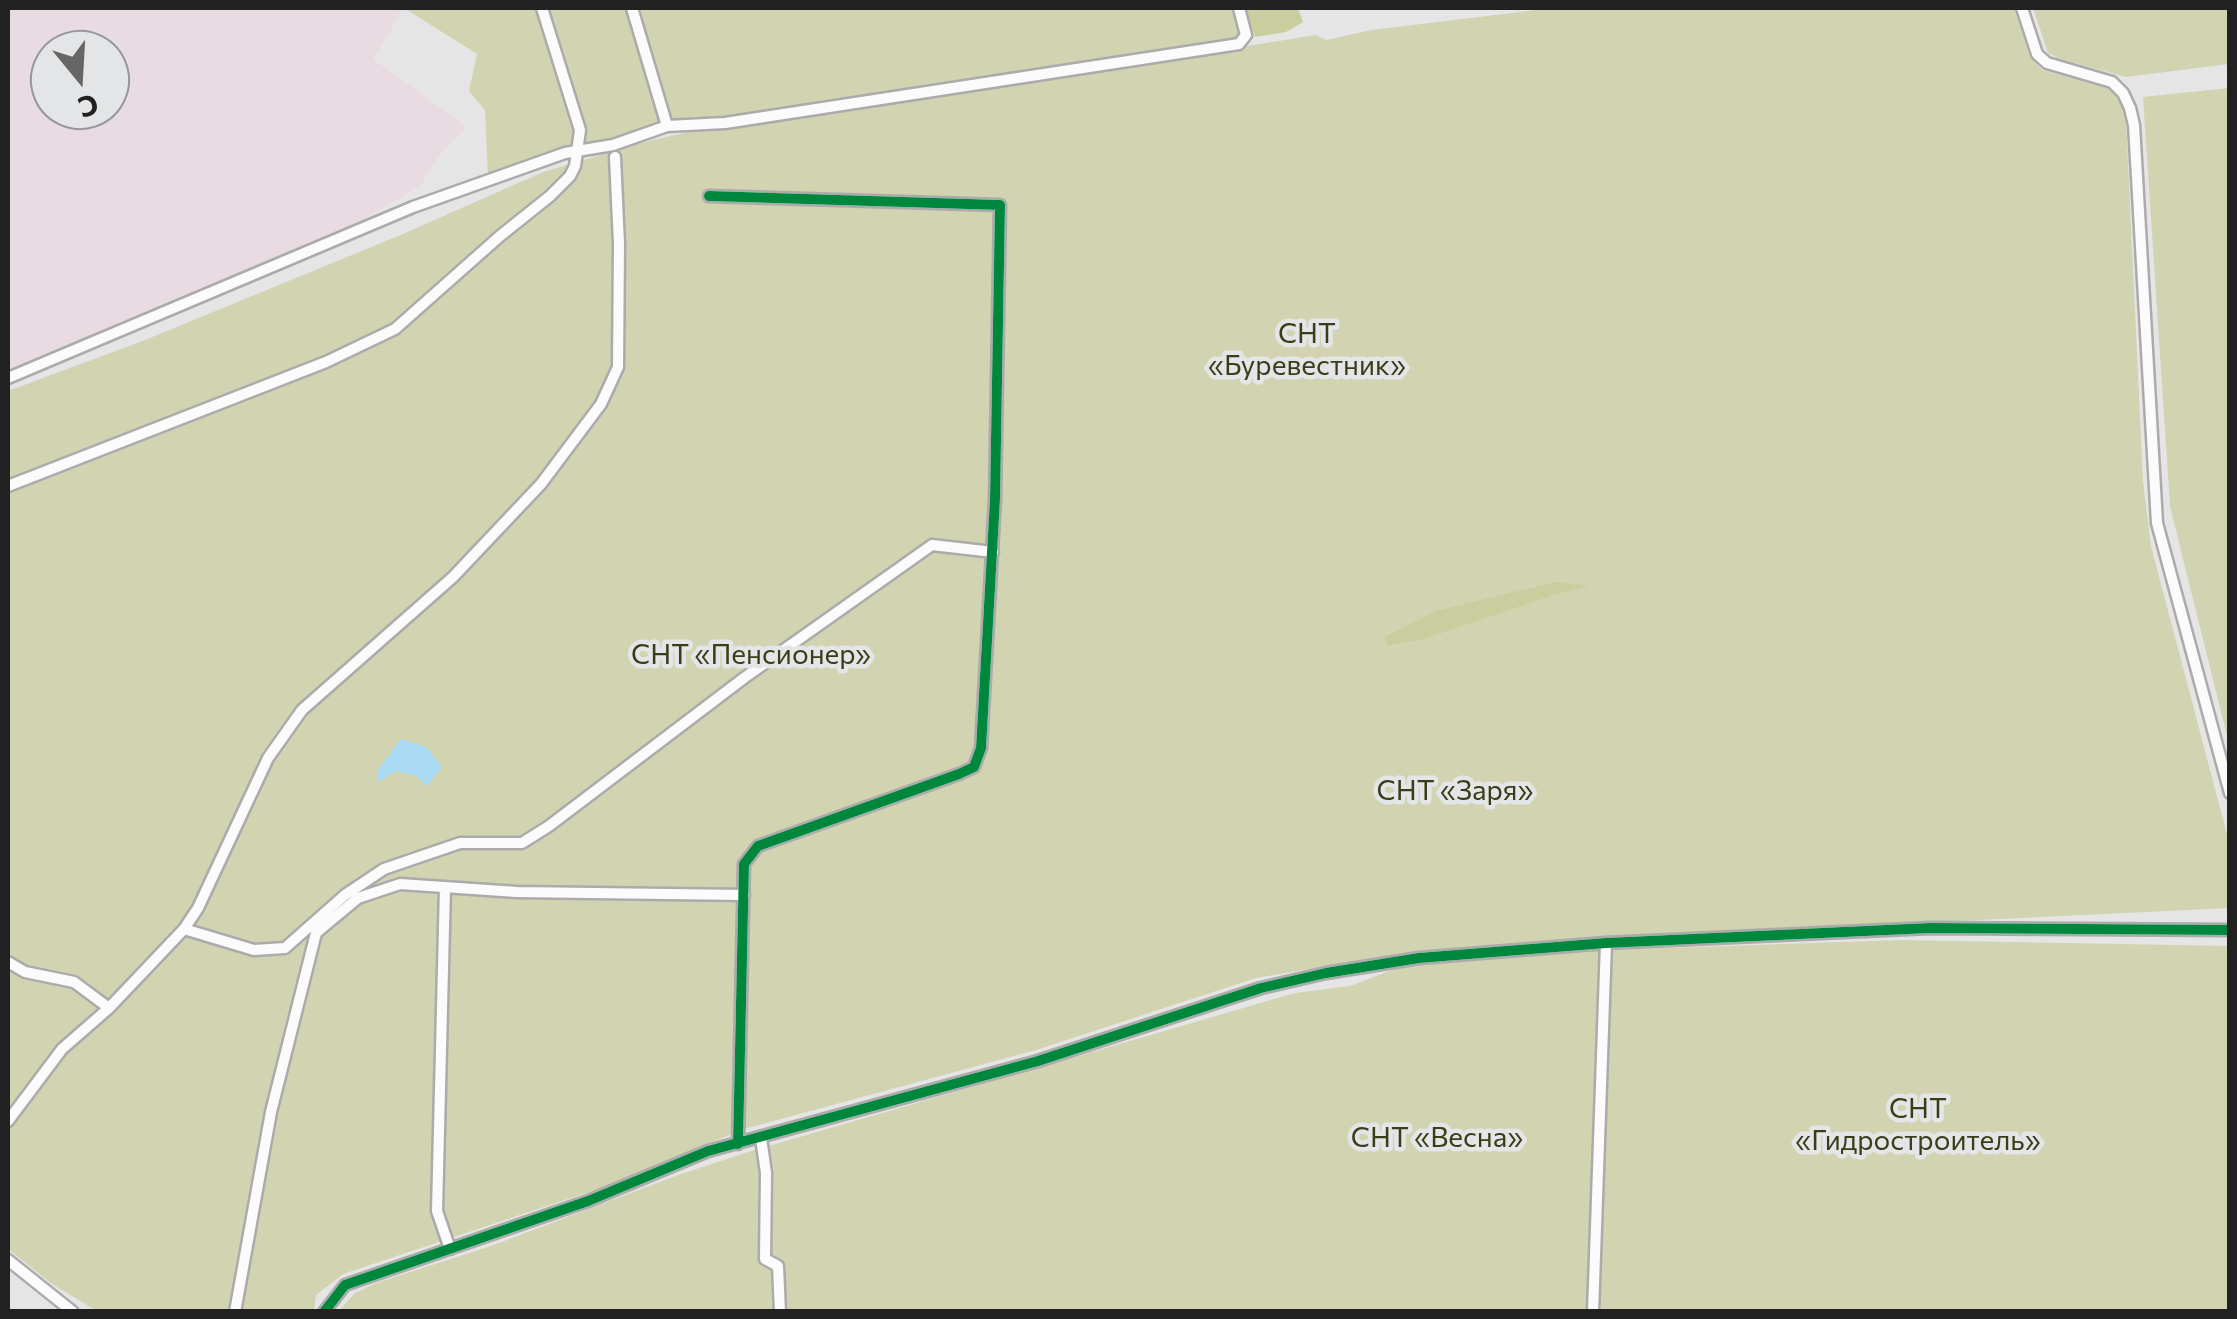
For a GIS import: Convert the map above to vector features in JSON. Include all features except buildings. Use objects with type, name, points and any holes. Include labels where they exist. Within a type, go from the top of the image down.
[{"type":"street","points":[[8,486],[326,362],[395,329],[550,196],[570,176],[580,130],[542,8]]},
{"type":"street","points":[[632,8],[667,126]]},
{"type":"street","points":[[8,378],[414,207],[565,153],[613,145],[667,126],[725,123],[1239,44],[1246,35],[1239,8]]},
{"type":"street","points":[[2022,8],[2037,54],[2047,64],[2112,82],[2130,108],[2157,523],[2230,793]]},
{"type":"street","points":[[8,1120],[62,1049],[109,1008],[184,929],[284,732],[302,710],[454,577],[541,484],[601,404],[618,367],[619,244],[614,157]]},
{"type":"street","points":[[709,196],[1000,205],[992,552],[980,748],[974,767],[758,846],[744,864],[738,1144]]},
{"type":"street","points":[[184,929],[254,950],[285,948],[345,895],[384,868],[460,843],[522,844],[744,678],[932,545],[992,552]]},
{"type":"street","points":[[235,1312],[271,1112],[316,933],[358,898],[400,884],[517,892],[744,896]]},
{"type":"street","points":[[444,887],[437,1210],[450,1249]]},
{"type":"street","points":[[324,1312],[344,1285],[588,1201],[708,1151],[1038,1062],[1261,988],[1326,973],[1419,958],[1606,942],[1930,928],[2230,930]]},
{"type":"street","points":[[1593,1312],[1606,942]]},
{"type":"street","points":[[8,962],[25,972],[74,982],[109,1008]]},
{"type":"street","points":[[760,1138],[766,1173],[765,1260],[778,1266],[780,1312]]},
{"type":"street","points":[[8,1260],[72,1312]]},
{"type":"shaded area","points":[[8,8],[404,8],[373,59],[467,127],[439,156],[421,185],[345,231],[8,370]]},
{"type":"green space","points":[[404,8],[1234,8],[1242,35],[1237,41],[725,118],[652,124],[592,148],[488,175],[485,110],[469,91],[477,54]]},
{"type":"green space","points":[[1246,8],[1298,8],[1303,22],[1286,32],[1255,37]]},
{"type":"green space","points":[[1553,8],[2014,8],[2030,57],[2042,70],[2110,89],[2120,101],[2126,121],[2143,481],[2151,546],[2229,842],[2229,908],[1603,938],[1418,951],[1256,978],[1036,1050],[744,1129],[604,1187],[343,1274],[316,1295],[314,1311],[97,1311],[52,1284],[8,1249],[8,391],[145,340],[543,172],[652,140],[1316,35],[1326,40],[1372,30]]},
{"type":"green space","points":[[2033,8],[2229,8],[2229,64],[2126,77],[2060,59],[2048,53]]},
{"type":"green space","points":[[2230,88],[2229,744],[2170,506],[2143,97]]},
{"type":"green space","points":[[1555,582],[1589,586],[1424,639],[1388,646],[1385,637],[1436,611]]},
{"type":"green space","points":[[1900,940],[2229,946],[2229,1311],[338,1312],[355,1293],[376,1283],[491,1246],[748,1152],[1295,993],[1350,986],[1405,965],[1580,951]]},
{"type":"water","points":[[401,739],[426,747],[442,767],[427,786],[416,776],[396,771],[377,782],[378,770]]},
{"type":"cycle path","points":[[709,196],[1000,205],[995,499],[981,748],[974,767],[758,846],[744,864],[738,1144]]},
{"type":"cycle path","points":[[324,1312],[345,1285],[588,1201],[708,1151],[1038,1061],[1261,988],[1326,973],[1419,958],[1606,943],[1930,928],[2230,930]]},
{"type":"park label","name":"СНТ «Буревестник»","points":[[1307,350]]},
{"type":"park label","name":"СНТ «Пенсионер»","points":[[751,655]]},
{"type":"park label","name":"СНТ «Заря»","points":[[1455,791]]},
{"type":"park label","name":"СНТ «Гидростроитель»","points":[[1918,1125]]},
{"type":"park label","name":"СНТ «Весна»","points":[[1437,1138]]}]
